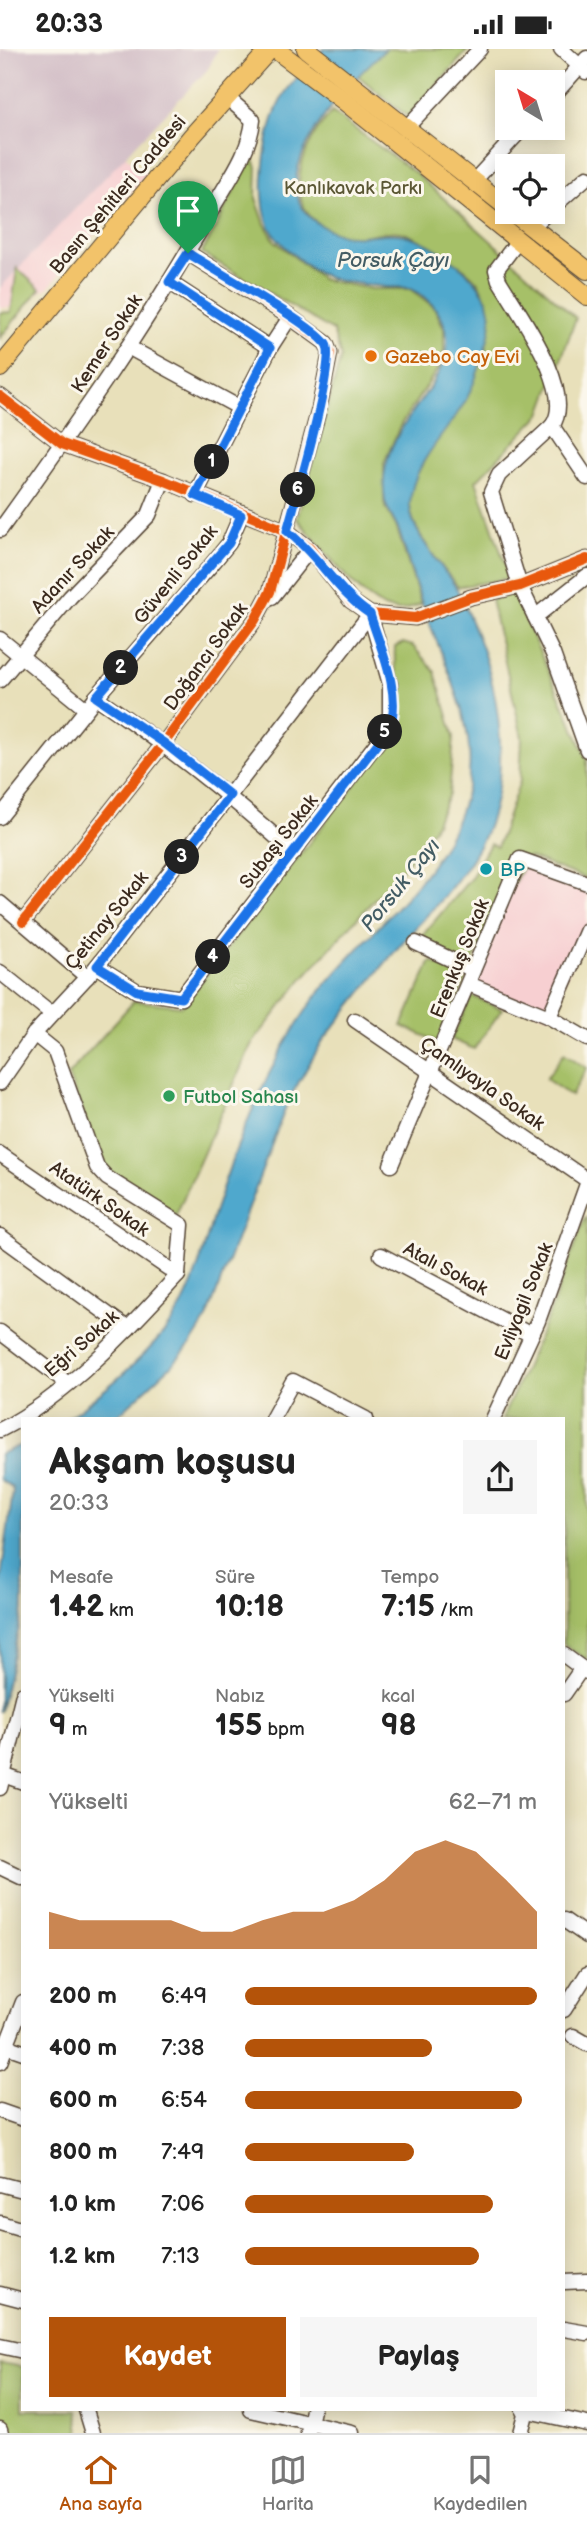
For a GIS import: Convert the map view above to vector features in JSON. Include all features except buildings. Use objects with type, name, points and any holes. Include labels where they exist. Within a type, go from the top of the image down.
[{"type":"main road","name":"Basın Şehitleri Caddesi","points":[[0,368],[192,136],[272,49]]},
{"type":"main road","points":[[272,49],[407,127],[495,198]]},
{"type":"main road","points":[[308,50],[349,93],[518,241],[587,296]]},
{"type":"main road","points":[[192,136],[206,128],[254,73],[255,66]]},
{"type":"main road","points":[[528,224],[587,270]]},
{"type":"street","points":[[407,127],[480,49]]},
{"type":"street","points":[[561,49],[585,66],[565,85]]},
{"type":"street","name":"Kemer Sokak","points":[[0,530],[128,347],[188,253],[252,133],[253,120],[230,100]]},
{"type":"street","points":[[473,182],[512,140]]},
{"type":"street","points":[[565,196],[587,177]]},
{"type":"street","points":[[532,227],[535,224]]},
{"type":"street","points":[[518,241],[496,270],[559,393],[557,420],[499,475],[491,492],[520,586],[553,655],[586,748]]},
{"type":"street","points":[[188,253],[290,317],[270,348],[195,495]]},
{"type":"street","points":[[169,282],[270,348]]},
{"type":"street","name":"Doğancı Sokak","points":[[23,922],[164,743],[255,619],[270,592],[330,353],[326,343],[290,317]]},
{"type":"street","points":[[128,347],[240,408]]},
{"type":"street","points":[[0,396],[62,444],[287,531],[310,549],[351,601],[370,614],[415,618],[471,597],[520,586],[587,559]]},
{"type":"street","points":[[552,426],[587,478]]},
{"type":"street","name":"Adanır Sokak","points":[[0,680],[70,597],[149,515],[163,481]]},
{"type":"street","name":"Güvenli Sokak","points":[[0,817],[96,697],[229,543],[241,515]]},
{"type":"street","points":[[255,619],[310,549]]},
{"type":"street","points":[[535,617],[587,576]]},
{"type":"street","name":"Çetinay Sokak","points":[[1,1080],[33,1034],[92,971],[370,614]]},
{"type":"street","name":"Subaşı Sokak","points":[[92,971],[137,991],[181,998],[390,726],[390,684],[370,614]]},
{"type":"street","points":[[0,639],[86,709]]},
{"type":"street","points":[[96,697],[164,743],[230,795],[293,853]]},
{"type":"street","name":"Erenkuş Sokak","points":[[391,1165],[433,1071],[520,859],[587,883]]},
{"type":"street","points":[[0,903],[92,971]]},
{"type":"street","points":[[549,1017],[587,930]]},
{"type":"street","points":[[416,943],[471,977],[587,1039]]},
{"type":"street","points":[[0,972],[51,1013]]},
{"type":"street","name":"Çamlıyayla Sokak","points":[[355,1020],[433,1071],[585,1196]]},
{"type":"street","points":[[33,1034],[55,1051],[97,1167],[107,1178],[182,1226],[178,1275]]},
{"type":"street","name":"Atatürk Sokak","points":[[0,1154],[178,1275]]},
{"type":"street","name":"Evliyagil Sokak","points":[[494,1417],[531,1335],[585,1196]]},
{"type":"street","points":[[0,1236],[128,1329]]},
{"type":"street","name":"Atalı Sokak","points":[[381,1255],[531,1335]]},
{"type":"street","name":"Eğri Sokak","points":[[2,1425],[67,1383],[128,1329],[178,1275]]},
{"type":"street","points":[[0,1332],[67,1383]]},
{"type":"street","points":[[273,1417],[293,1381],[362,1417]]},
{"type":"street","points":[[565,1656],[584,1670],[565,1693]]},
{"type":"street","points":[[21,1702],[1,1782],[21,1782]]},
{"type":"street","points":[[0,1867],[21,1877]]},
{"type":"street","points":[[565,1921],[587,1936]]},
{"type":"street","points":[[565,2008],[587,1975]]},
{"type":"street","points":[[0,2062],[21,2007]]},
{"type":"street","points":[[573,2036],[587,2044]]},
{"type":"street","points":[[6,2046],[21,2051]]},
{"type":"street","points":[[0,2111],[21,2118]]},
{"type":"street","points":[[0,2183],[21,2189]]},
{"type":"street","points":[[0,2223],[21,2229]]},
{"type":"street","points":[[565,2282],[587,2281]]},
{"type":"street","points":[[0,2294],[21,2299]]},
{"type":"street","points":[[565,2329],[587,2333]]},
{"type":"street","points":[[0,2346],[21,2351]]},
{"type":"street","points":[[86,2411],[93,2433]]},
{"type":"street","points":[[256,2411],[352,2433]]},
{"type":"street","points":[[520,2433],[525,2411]]},
{"type":"street","points":[[529,2411],[587,2424]]},
{"type":"shaded area","points":[[0,49],[218,49],[208,69],[0,288]]},
{"type":"shaded area","points":[[83,120],[147,174],[49,287],[16,307],[0,308],[0,124]]},
{"type":"shaded area","points":[[520,859],[587,883],[587,930],[549,1017],[469,984]]},
{"type":"green space","points":[[386,49],[469,49],[408,117],[357,75]]},
{"type":"green space","name":"Kanlıkavak Parkı","points":[[332,112],[418,175],[576,318],[541,414],[476,481],[510,578],[458,587],[422,537],[410,506],[411,491],[419,471],[477,371],[489,328],[488,306],[474,278],[455,262],[419,240],[400,232],[356,237],[342,235],[321,226],[308,213],[301,197],[299,180],[302,162],[320,127]]},
{"type":"green space","name":"Kanlıkavak Parkı","points":[[252,156],[257,167],[256,198],[265,224],[275,241],[323,280],[372,289],[410,289],[434,307],[444,328],[444,350],[439,367],[401,424],[384,463],[384,504],[396,526],[421,604],[416,606],[394,610],[372,600],[349,579],[297,519],[341,357],[333,331],[202,253]]},
{"type":"green space","points":[[17,268],[40,289],[0,338],[0,313],[11,312]]},
{"type":"green space","points":[[513,592],[587,758],[587,879],[528,857],[469,968],[416,943],[471,878],[490,844],[497,847],[520,781],[522,737],[491,600]]},
{"type":"green space","points":[[403,643],[413,646],[435,672],[454,737],[449,794],[434,827],[409,861],[303,978],[251,1045],[176,1215],[103,1166],[68,1075],[134,1001],[182,1006],[388,742],[395,730],[400,708],[395,647]]},
{"type":"green space","points":[[431,961],[467,977],[438,1042],[402,1026]]},
{"type":"green space","points":[[472,996],[502,1009],[474,1049],[451,1039]]},
{"type":"green space","points":[[564,1053],[587,1068],[571,1096],[546,1079]]},
{"type":"green space","points":[[587,1218],[587,1660],[565,1645],[565,1417],[503,1417],[548,1317]]},
{"type":"green space","points":[[0,2363],[21,2367],[21,2411],[77,2411],[80,2433],[6,2433],[0,2418]]},
{"type":"water","name":"Porsuk Çayı","points":[[324,49],[386,49],[345,90],[307,143],[297,171],[297,196],[311,218],[340,234],[397,234],[424,242],[439,250],[467,272],[486,298],[490,310],[490,332],[474,383],[458,413],[417,475],[410,504],[420,536],[458,591],[482,650],[496,702],[500,757],[498,784],[485,834],[468,865],[322,1042],[288,1101],[207,1318],[190,1345],[116,1417],[69,1417],[132,1366],[156,1342],[176,1316],[197,1271],[216,1207],[244,1130],[279,1055],[307,1009],[328,982],[399,906],[441,851],[456,821],[467,788],[470,764],[464,717],[399,531],[385,501],[384,475],[390,453],[399,432],[436,378],[444,360],[446,333],[437,310],[419,293],[405,288],[329,278],[294,255],[272,230],[268,223],[263,193],[265,157],[278,106],[294,81]]},
{"type":"water","points":[[21,1445],[21,1619],[0,1712],[0,1584],[13,1492],[12,1487],[0,1480],[0,1454]]},
{"type":"cycle path","points":[[23,922],[164,743],[255,620],[270,592],[319,409],[330,353],[326,343],[290,317],[188,253]]},
{"type":"cycle path","points":[[0,396],[62,444],[163,480],[287,531],[310,549],[351,601],[370,614],[415,618],[471,597],[520,586],[587,559]]},
{"type":"place","name":"Gazebo Cay Evi","points":[[371,356]]},
{"type":"place","name":"BP","points":[[486,869]]},
{"type":"place","name":"Futbol Sahası","points":[[169,1096]]},
{"type":"route","points":[[188,253],[290,317],[326,343],[330,353],[319,409],[287,531],[310,549],[351,601],[370,614],[390,684],[392,708],[390,726],[377,744],[181,998],[137,991],[97,966],[230,795],[164,743],[96,697],[229,543],[241,515],[195,495],[270,348],[169,282],[188,253]]}]
